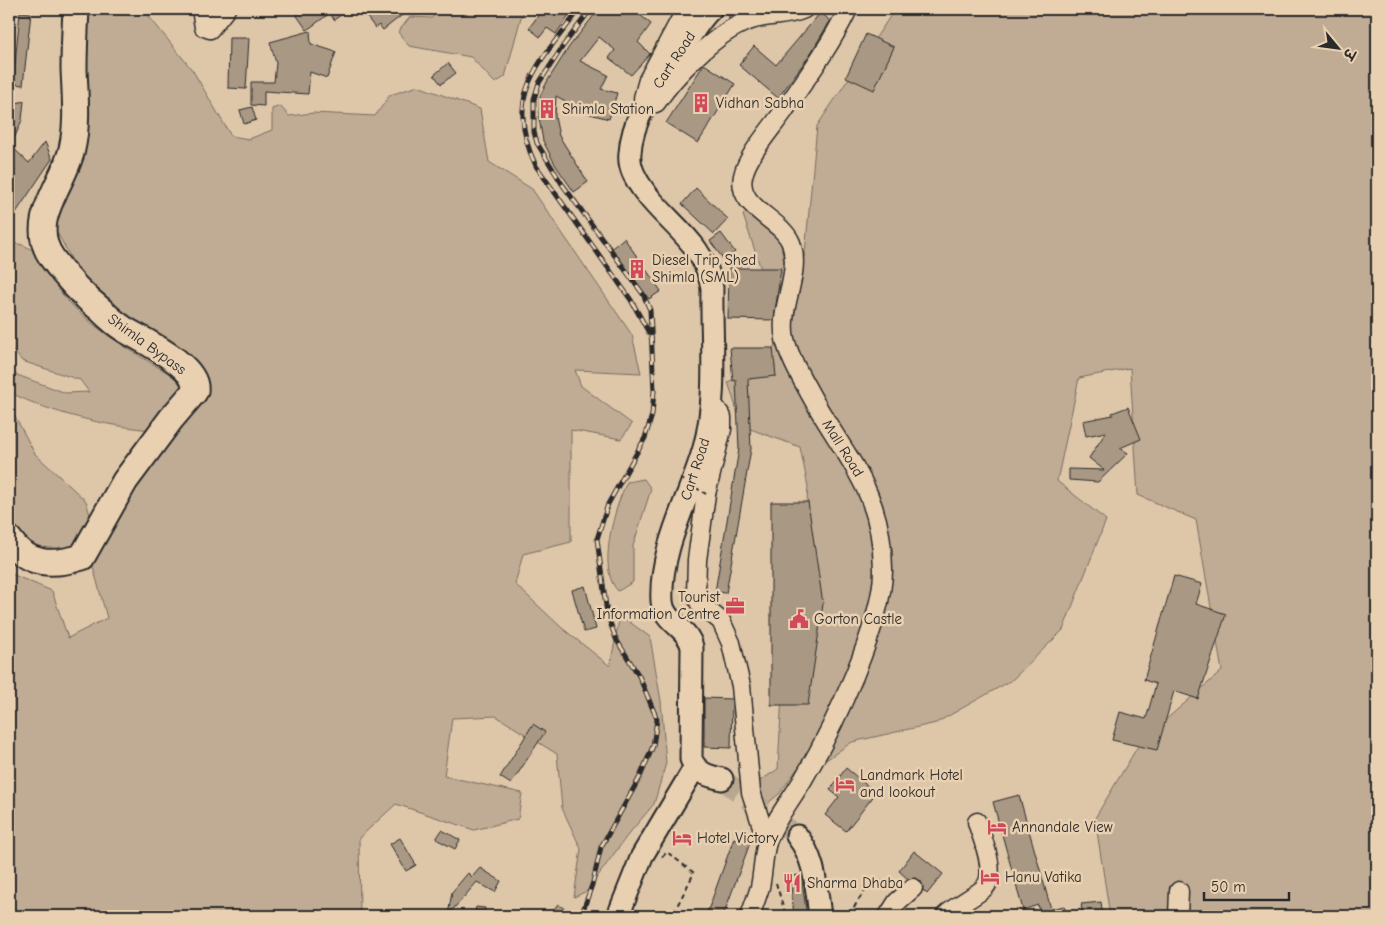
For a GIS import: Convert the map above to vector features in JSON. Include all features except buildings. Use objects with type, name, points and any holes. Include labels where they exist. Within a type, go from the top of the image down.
[{"type":"highway","name":"Shimla Bypass","points":[[9,539],[19,552],[31,560],[48,562],[82,557],[125,481],[171,419],[194,395],[196,385],[188,372],[178,363],[122,328],[99,309],[52,259],[45,248],[42,230],[43,219],[67,165],[73,140],[76,9]]},
{"type":"main road","name":"Cart Road","points":[[695,767],[690,756],[692,647],[688,636],[665,613],[662,595],[671,542],[704,447],[712,401],[712,288],[710,275],[695,246],[646,193],[638,181],[629,154],[631,140],[642,111],[663,76],[711,9]]},
{"type":"main road","points":[[618,916],[642,856],[695,767],[706,775],[722,779]]},
{"type":"main road","points":[[797,836],[808,851],[814,866],[820,916]]},
{"type":"street","points":[[201,9],[204,27],[210,29],[226,9]]},
{"type":"street","points":[[642,111],[644,92],[648,80],[686,9]]},
{"type":"street","points":[[629,154],[640,128],[659,99],[706,48],[730,30],[748,21],[804,9]]},
{"type":"street","name":"Mall Road","points":[[750,916],[760,888],[767,842],[783,809],[816,757],[857,665],[881,594],[883,572],[882,538],[872,500],[865,483],[807,388],[785,340],[784,324],[794,258],[790,241],[751,203],[744,192],[742,184],[748,164],[810,72],[848,9]]},
{"type":"street","points":[[712,401],[723,421],[706,494],[697,560],[696,595],[700,604],[722,621],[731,643],[742,686],[751,792],[767,842]]},
{"type":"street","points":[[945,916],[985,888],[989,880],[989,860],[978,822]]},
{"type":"street","points":[[892,909],[914,888]]},
{"type":"street","points":[[1178,916],[1179,891]]},
{"type":"path","points":[[680,478],[706,494]]},
{"type":"path","points":[[656,862],[667,852],[694,873],[672,916]]},
{"type":"path","points":[[850,916],[857,900],[876,882],[887,880],[896,884],[900,892],[892,909]]},
{"type":"shaded area","points":[[81,9],[143,9],[193,71],[231,136],[249,139],[272,130],[272,109],[280,106],[289,116],[313,113],[375,116],[390,95],[418,86],[480,109],[489,162],[532,189],[632,335],[641,373],[575,370],[581,386],[632,424],[621,439],[571,430],[571,542],[523,554],[515,584],[562,628],[610,666],[620,615],[650,637],[661,701],[666,763],[654,804],[627,836],[587,891],[574,897],[581,849],[562,808],[557,754],[496,716],[452,718],[444,776],[522,793],[518,819],[474,830],[396,804],[359,838],[360,916],[9,916],[9,573],[52,591],[68,638],[107,618],[92,563],[119,493],[206,400],[199,372],[121,320],[78,271],[53,225]]},
{"type":"shaded area","points":[[438,9],[526,9],[521,17],[505,77],[495,83],[471,57],[409,46],[398,32],[410,17],[432,18]]},
{"type":"shaded area","points":[[895,9],[1377,9],[1377,898],[1374,900],[1377,916],[1110,916],[1095,818],[1141,741],[1222,671],[1196,520],[1138,495],[1130,368],[1079,378],[1057,481],[1106,520],[1063,630],[1012,680],[936,723],[852,742],[826,760],[797,769],[779,794],[763,807],[755,784],[778,769],[782,694],[802,573],[808,487],[800,447],[742,426],[728,382],[762,364],[784,332],[805,253],[817,126]]},
{"type":"shaded area","points":[[748,211],[762,212],[781,242],[785,272],[775,298],[762,272],[743,215]]},
{"type":"shaded area","points":[[9,243],[30,249],[38,256],[68,301],[94,325],[123,346],[184,383],[186,395],[151,430],[96,422],[43,407],[9,392],[9,372],[66,393],[89,392],[80,380],[22,361],[9,346]]},
{"type":"shaded area","points":[[9,405],[35,454],[86,501],[90,515],[75,551],[9,550]]},
{"type":"shaded area","points":[[644,479],[651,489],[633,546],[633,582],[618,591],[612,581],[608,568],[608,553],[613,521],[627,482]]},
{"type":"tunnel","points":[[722,779],[797,836]]},
{"type":"railway","points":[[580,9],[551,46],[530,81],[524,99],[523,119],[526,141],[536,166],[631,300],[649,333]]},
{"type":"railway","points":[[581,916],[593,882],[601,847],[640,777],[653,746],[657,719],[639,676],[616,639],[607,614],[597,539],[608,504],[645,438],[652,415],[654,391],[650,310],[643,294],[562,184],[537,143],[534,132],[534,99],[539,83],[563,46],[591,9]]},
{"type":"place","name":"Vidhan Sabha","points":[[701,103]]},
{"type":"place","name":"Shimla Station","points":[[547,109]]},
{"type":"place","name":"Diesel Trip Shed Shimla (SML)","points":[[637,269]]},
{"type":"place","name":"Tourist Information Centre","points":[[735,606]]},
{"type":"place","name":"Gorton Castle","points":[[799,619]]},
{"type":"place","name":"Landmark Hotel and lookout","points":[[845,784]]},
{"type":"place","name":"Annandale View","points":[[997,827]]},
{"type":"place","name":"Hotel Victory","points":[[682,838]]},
{"type":"place","name":"Hanu Vatika","points":[[990,877]]},
{"type":"place","name":"Sharma Dhaba","points":[[792,883]]}]
